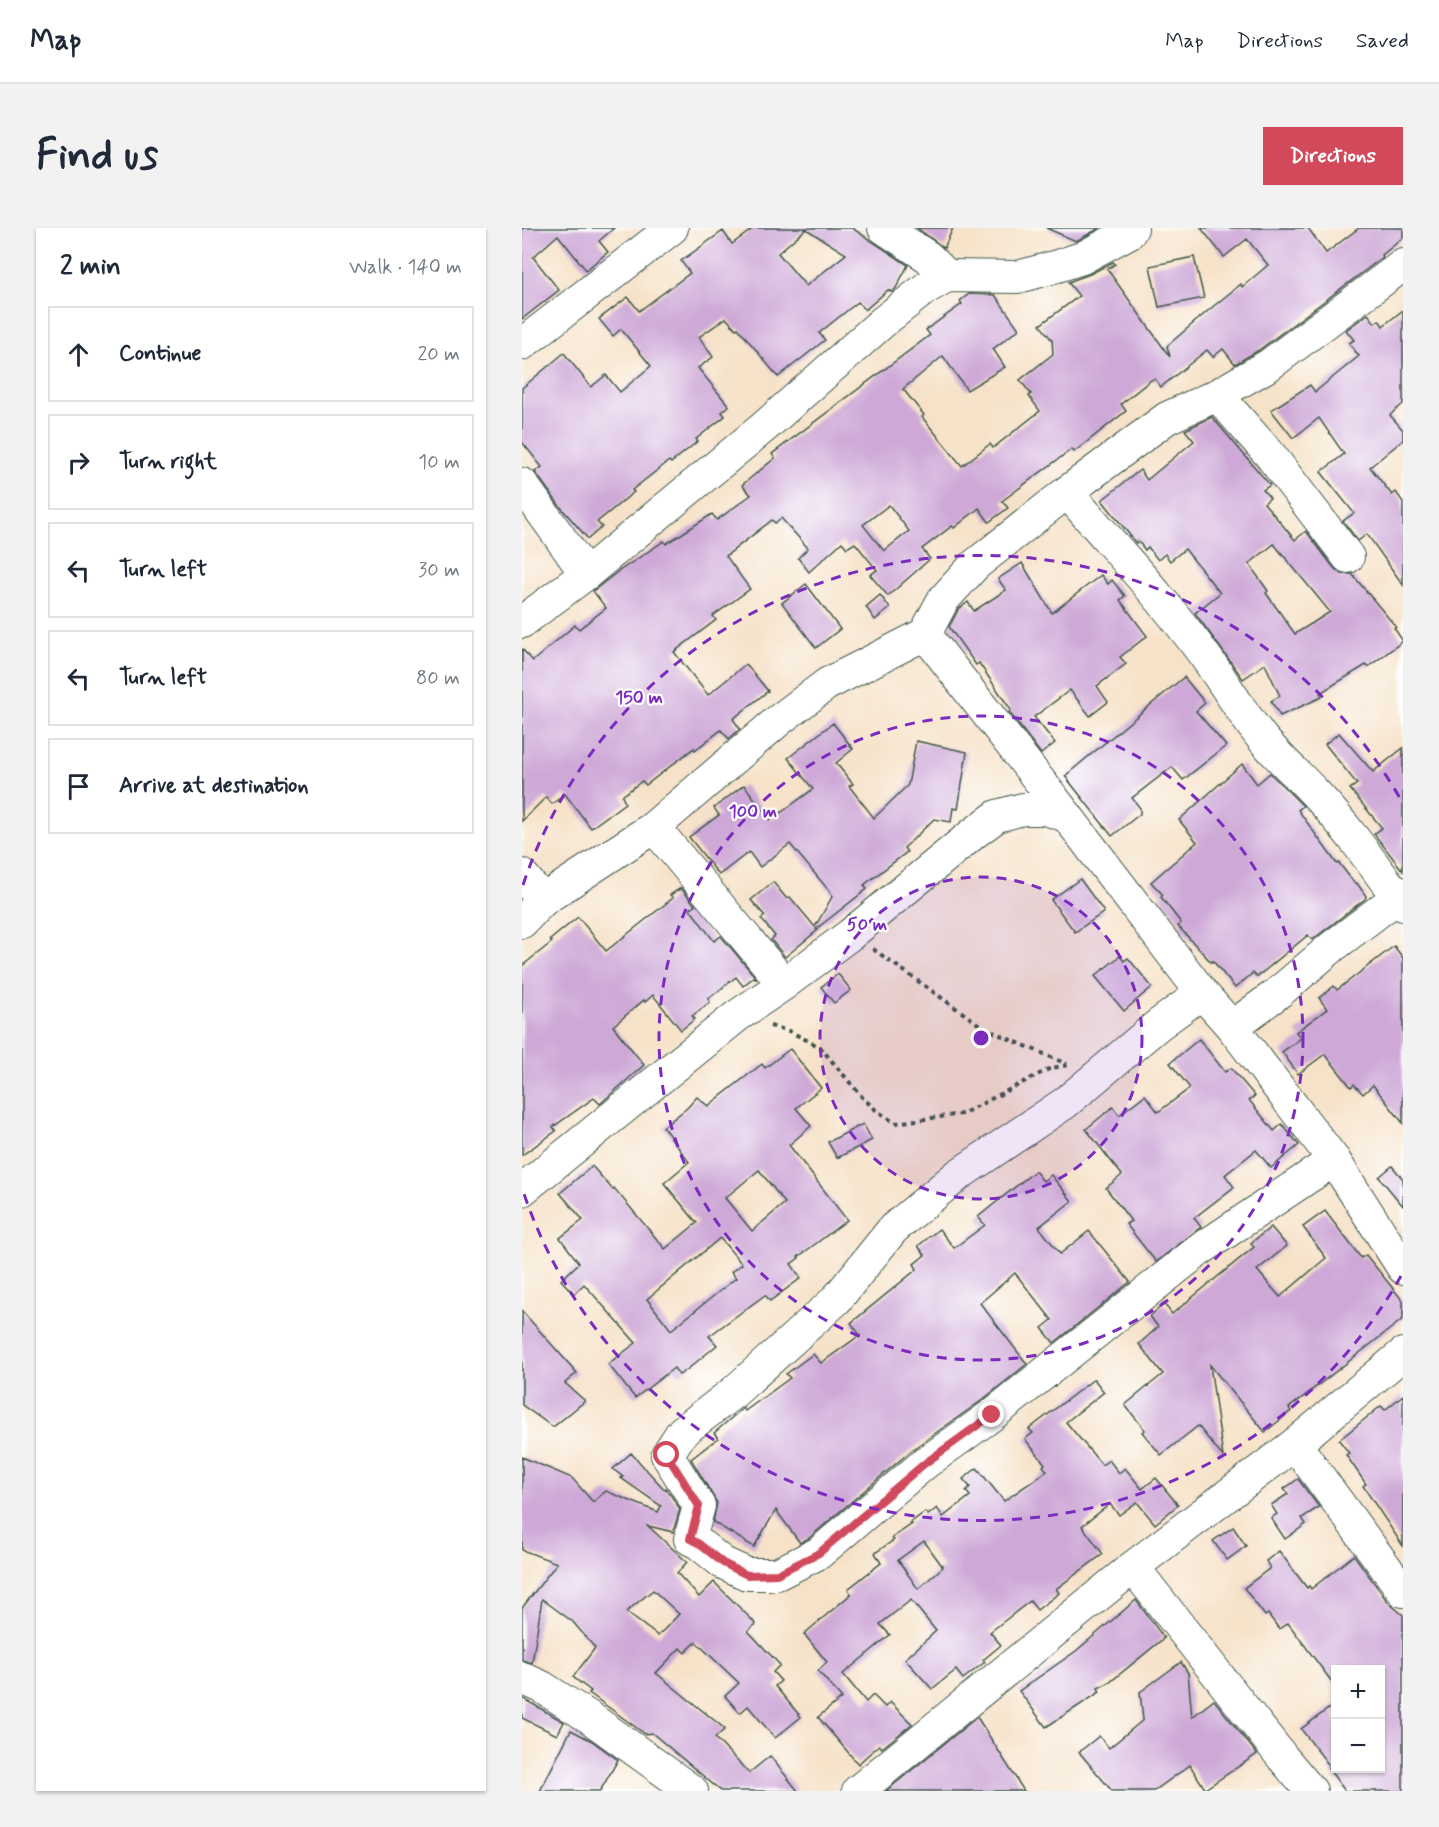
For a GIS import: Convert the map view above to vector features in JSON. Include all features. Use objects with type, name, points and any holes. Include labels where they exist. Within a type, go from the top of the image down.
[{"type":"street","points":[[522,344],[672,228]]},
{"type":"street","points":[[884,228],[928,257],[947,276]]},
{"type":"street","points":[[522,622],[586,574],[764,427],[884,321],[926,288],[947,276],[1018,277],[1052,268],[1082,258],[1104,247],[1130,232],[1132,228]]},
{"type":"street","points":[[522,875],[532,911],[654,827],[779,720],[827,684],[925,634],[943,600],[975,565],[1067,492],[1167,418],[1217,395],[1269,365],[1403,265]]},
{"type":"street","points":[[1217,395],[1271,456],[1348,557]]},
{"type":"street","points":[[522,484],[586,574]]},
{"type":"street","points":[[1067,492],[1203,653],[1262,738],[1323,801],[1401,898],[1232,1027]]},
{"type":"street","points":[[925,634],[1334,1160],[1403,1268]]},
{"type":"street","points":[[522,1191],[737,1016],[851,934],[998,816],[1023,809],[1045,809],[1067,816]]},
{"type":"street","points":[[654,827],[784,984]]},
{"type":"street","points":[[1202,993],[1158,1025],[1065,1103],[958,1175],[892,1229],[836,1300],[734,1392],[682,1432],[667,1455],[699,1506],[690,1539],[723,1563],[747,1575],[777,1574],[819,1553],[924,1464],[992,1415],[1198,1251],[1334,1160]]},
{"type":"street","points":[[858,1791],[1132,1567],[1295,1444],[1403,1354]]},
{"type":"street","points":[[1295,1444],[1403,1591]]},
{"type":"street","points":[[1132,1567],[1311,1791]]},
{"type":"street","points":[[522,1678],[542,1687],[589,1717],[692,1791]]},
{"type":"path","points":[[851,934],[984,1028],[1068,1064],[1107,1069]]},
{"type":"path","points":[[737,1016],[789,1031],[820,1047],[863,1098],[895,1123],[962,1114],[1051,1068],[1068,1064]]},
{"type":"building","points":[[522,228],[614,228],[599,241],[608,252],[586,270],[558,235],[533,257],[559,290],[522,319]]},
{"type":"building","points":[[754,228],[852,228],[908,265],[892,292],[888,290],[865,310],[858,302],[819,333],[825,340],[778,377],[738,328],[736,329],[726,318],[699,337],[713,357],[698,368],[729,406],[722,412],[725,416],[671,463],[669,461],[632,490],[634,492],[597,522],[602,527],[588,539],[535,472],[542,467],[522,442],[522,388],[564,353],[591,387],[606,375],[620,392],[651,366],[621,329],[613,336],[599,319],[628,297],[639,311],[690,273],[681,261],[723,231],[732,244]],"holes":[[[806,229],[846,254],[806,286],[778,253]]]},
{"type":"building","points":[[917,228],[953,228],[944,248]]},
{"type":"building","points":[[1046,228],[1100,228],[1076,241]]},
{"type":"building","points":[[1201,228],[1308,228],[1326,253],[1359,228],[1403,228],[1403,238],[1382,255],[1383,257],[1259,350],[1235,364],[1223,349],[1213,357],[1207,350],[1161,387],[1155,379],[1151,380],[1121,404],[1126,411],[1074,452],[1072,449],[1002,501],[1008,508],[989,522],[979,508],[922,549],[930,559],[888,596],[870,575],[877,570],[855,543],[847,548],[842,542],[809,572],[798,558],[808,548],[781,518],[775,523],[772,520],[726,556],[750,589],[713,616],[716,620],[674,652],[708,695],[746,664],[768,691],[733,719],[740,729],[729,739],[721,730],[646,785],[642,781],[622,796],[625,803],[591,828],[565,794],[552,804],[546,797],[522,821],[522,649],[533,661],[575,625],[579,629],[606,608],[593,591],[664,541],[666,544],[712,514],[717,520],[751,495],[742,485],[775,458],[772,454],[930,335],[926,330],[962,304],[960,301],[969,294],[995,295],[1019,329],[993,349],[1005,367],[967,390],[943,356],[903,389],[924,415],[922,417],[962,466],[990,444],[993,448],[1040,411],[1020,380],[1053,354],[1052,340],[1040,325],[1079,296],[1068,282],[1113,262],[1115,264],[1107,269],[1170,357],[1167,346],[1241,284],[1242,287],[1268,265],[1247,239],[1224,257]],"holes":[[[889,505],[909,531],[884,551],[863,525]]]},
{"type":"building","points":[[1194,257],[1204,298],[1159,307],[1150,266]]},
{"type":"building","points":[[1403,310],[1403,404],[1390,415],[1403,430],[1403,440],[1370,467],[1392,495],[1396,492],[1403,502],[1403,585],[1367,534],[1358,541],[1343,521],[1354,513],[1321,472],[1344,454],[1319,418],[1293,438],[1271,410],[1310,385],[1315,392],[1359,356],[1349,343],[1354,340],[1346,330],[1368,314],[1375,323],[1379,320],[1383,326]]},
{"type":"building","points":[[1212,417],[1270,485],[1263,490],[1270,498],[1264,503],[1295,540],[1306,531],[1334,568],[1342,574],[1352,574],[1396,627],[1394,628],[1403,641],[1368,667],[1366,665],[1320,693],[1322,697],[1280,716],[1271,701],[1280,696],[1265,664],[1243,679],[1195,613],[1220,593],[1185,549],[1170,561],[1165,554],[1158,560],[1148,547],[1145,550],[1138,541],[1136,543],[1102,500],[1140,470],[1147,480],[1194,441],[1185,430]],"holes":[[[1274,544],[1330,612],[1295,634],[1249,564]]]},
{"type":"building","points":[[1022,563],[1052,613],[1101,575],[1108,584],[1112,580],[1125,596],[1120,600],[1147,636],[1120,657],[1126,664],[1097,686],[1108,702],[1090,716],[1070,690],[1034,717],[1055,743],[1041,754],[1009,712],[1011,710],[979,663],[976,665],[949,627],[958,610],[968,602],[974,611],[1006,590],[998,579]]},
{"type":"building","points":[[806,584],[840,629],[816,648],[782,603]]},
{"type":"building","points":[[880,595],[890,608],[875,620],[866,607]]},
{"type":"building","points":[[1184,677],[1205,703],[1196,711],[1226,746],[1183,780],[1172,767],[1132,798],[1140,808],[1140,814],[1112,836],[1065,776]]},
{"type":"building","points":[[833,723],[853,749],[836,763],[853,784],[849,786],[874,818],[908,785],[916,741],[967,752],[958,809],[953,808],[951,822],[934,819],[904,848],[907,852],[864,885],[867,889],[785,957],[771,940],[775,936],[761,919],[765,916],[751,900],[773,882],[787,899],[790,897],[815,927],[832,897],[831,893],[790,844],[760,867],[749,852],[719,875],[689,837],[719,815],[714,808],[744,785],[771,820],[813,789],[788,758]]},
{"type":"building","points":[[1339,733],[1373,772],[1403,748],[1403,871],[1374,834],[1382,828],[1350,789],[1357,784],[1325,744]]},
{"type":"building","points":[[1242,764],[1257,784],[1270,773],[1303,806],[1298,810],[1337,864],[1339,863],[1366,896],[1312,940],[1308,935],[1257,977],[1253,973],[1235,988],[1213,961],[1211,962],[1178,926],[1181,923],[1161,897],[1163,895],[1151,882],[1197,842],[1179,820]]},
{"type":"building","points":[[1080,879],[1104,912],[1075,932],[1051,900]]},
{"type":"building","points":[[681,888],[695,905],[690,909],[714,941],[721,936],[757,979],[754,977],[743,986],[736,977],[708,999],[710,1002],[692,1016],[695,1019],[681,1030],[653,995],[645,1002],[644,1000],[613,1026],[644,1065],[600,1104],[594,1098],[553,1127],[556,1131],[522,1155],[522,966],[578,917],[606,951],[673,898],[670,895]]},
{"type":"building","points":[[1394,946],[1403,958],[1403,1123],[1373,1085],[1363,1094],[1354,1084],[1351,1087],[1325,1054],[1298,1074],[1282,1052],[1301,1038],[1296,1032],[1327,1009],[1319,998],[1334,986],[1337,990]]},
{"type":"building","points":[[1120,956],[1124,961],[1128,958],[1152,987],[1124,1011],[1095,976]]},
{"type":"building","points":[[838,974],[851,990],[834,1003],[821,987]]},
{"type":"building","points":[[1199,1039],[1225,1072],[1231,1068],[1255,1096],[1249,1100],[1274,1131],[1282,1124],[1299,1145],[1271,1168],[1256,1150],[1225,1175],[1234,1187],[1194,1218],[1201,1227],[1156,1262],[1126,1224],[1131,1221],[1106,1188],[1122,1175],[1086,1129],[1113,1107],[1119,1115],[1145,1095],[1158,1112],[1190,1088],[1170,1063]]},
{"type":"building","points":[[790,1049],[821,1088],[796,1108],[811,1126],[789,1145],[847,1220],[791,1264],[801,1278],[770,1301],[765,1295],[709,1336],[717,1345],[688,1369],[679,1375],[674,1368],[635,1398],[608,1364],[636,1343],[584,1284],[574,1294],[561,1280],[579,1263],[560,1238],[583,1220],[560,1193],[592,1166],[613,1190],[614,1188],[665,1249],[697,1223],[664,1183],[689,1162],[663,1127],[697,1097],[708,1106],[762,1064],[765,1068]],"holes":[[[759,1170],[785,1203],[752,1231],[725,1198]],[[720,1238],[742,1264],[731,1272],[736,1278],[671,1330],[647,1299]]]},
{"type":"building","points":[[863,1124],[872,1140],[837,1158],[828,1142]]},
{"type":"building","points":[[1392,1166],[1403,1179],[1403,1206],[1379,1177]]},
{"type":"building","points":[[1035,1171],[1043,1181],[1051,1175],[1072,1201],[1039,1227],[1060,1254],[1089,1231],[1130,1282],[1054,1343],[1042,1328],[1052,1320],[1015,1273],[980,1303],[1027,1364],[981,1401],[913,1449],[809,1538],[800,1543],[776,1510],[754,1547],[713,1522],[717,1503],[691,1459],[718,1438],[714,1433],[743,1408],[745,1411],[790,1378],[786,1374],[813,1354],[821,1363],[860,1335],[851,1323],[917,1269],[914,1264],[925,1255],[918,1246],[939,1229],[954,1248],[985,1225],[978,1217]]},
{"type":"building","points":[[1325,1211],[1361,1258],[1366,1255],[1403,1301],[1403,1319],[1289,1408],[1291,1411],[1265,1432],[1210,1365],[1223,1457],[1198,1426],[1161,1455],[1142,1432],[1145,1430],[1125,1405],[1163,1374],[1139,1344],[1158,1327],[1150,1316],[1164,1304],[1172,1314],[1254,1247],[1251,1243],[1271,1227],[1287,1246],[1257,1270],[1280,1297],[1326,1258],[1303,1227]]},
{"type":"building","points":[[522,1311],[577,1373],[565,1383],[585,1401],[553,1427],[522,1405]]},
{"type":"building","points":[[1094,1379],[1104,1392],[1066,1422],[1102,1465],[1109,1460],[1119,1473],[1125,1468],[1142,1489],[1156,1478],[1178,1505],[1155,1524],[1137,1502],[1119,1515],[1110,1504],[1082,1526],[1103,1554],[1056,1589],[1059,1593],[1037,1610],[1030,1601],[990,1632],[1001,1645],[983,1660],[985,1662],[963,1679],[956,1670],[932,1689],[905,1659],[936,1631],[911,1600],[880,1624],[890,1635],[843,1674],[866,1702],[873,1695],[885,1707],[890,1702],[912,1724],[882,1748],[879,1745],[858,1764],[818,1717],[842,1698],[818,1671],[827,1662],[804,1634],[851,1594],[848,1589],[881,1563],[875,1553],[894,1540],[892,1538],[912,1524],[910,1523],[925,1512],[928,1515],[937,1508],[943,1517],[970,1496],[966,1491],[970,1487],[963,1479],[977,1468],[1004,1501],[1047,1471],[1043,1466],[1045,1464],[1025,1439],[1033,1433],[1029,1429]],"holes":[[[924,1541],[943,1567],[918,1589],[898,1560]]]},
{"type":"building","points":[[1403,1395],[1403,1546],[1363,1486],[1366,1484],[1346,1455],[1349,1453],[1339,1440],[1381,1406],[1385,1410]]},
{"type":"building","points":[[631,1453],[665,1490],[666,1488],[680,1509],[673,1532],[648,1526],[687,1562],[677,1573],[699,1597],[714,1582],[756,1624],[748,1631],[780,1665],[773,1672],[781,1681],[775,1686],[801,1717],[775,1738],[748,1706],[740,1713],[725,1696],[739,1683],[696,1642],[685,1653],[680,1648],[656,1673],[725,1729],[715,1738],[749,1773],[770,1756],[798,1791],[721,1791],[652,1733],[645,1734],[589,1693],[591,1691],[573,1677],[595,1648],[573,1622],[542,1599],[532,1663],[522,1660],[522,1608],[557,1563],[522,1550],[522,1457],[572,1478],[593,1502],[606,1491],[658,1512],[661,1506],[621,1478],[623,1477],[613,1469]],"holes":[[[653,1590],[679,1614],[658,1636],[626,1612]]]},
{"type":"building","points":[[1298,1479],[1319,1507],[1302,1518],[1306,1524],[1285,1539],[1271,1518],[1277,1514],[1271,1505],[1288,1494],[1284,1489]]},
{"type":"building","points":[[1233,1527],[1246,1546],[1227,1560],[1213,1541]]},
{"type":"building","points":[[1279,1551],[1307,1588],[1309,1586],[1311,1589],[1354,1555],[1388,1602],[1403,1615],[1403,1791],[1345,1791],[1332,1773],[1385,1773],[1385,1665],[1331,1665],[1331,1681],[1288,1623],[1279,1629],[1268,1614],[1265,1616],[1244,1588],[1270,1568],[1266,1561]]},
{"type":"building","points":[[1136,1600],[1164,1638],[1110,1682],[1098,1688],[1100,1692],[1046,1727],[1019,1691],[1076,1651]]},
{"type":"building","points":[[1181,1662],[1188,1673],[1192,1717],[1214,1700],[1257,1754],[1205,1789],[1190,1765],[1154,1791],[1112,1791],[1079,1752],[1099,1736],[1109,1748],[1143,1720],[1140,1692]]},
{"type":"building","points":[[522,1698],[564,1722],[557,1735],[522,1718]]},
{"type":"building","points":[[1331,1707],[1331,1768],[1301,1729]]},
{"type":"building","points":[[977,1717],[1024,1791],[886,1791]]},
{"type":"building","points":[[571,1730],[592,1741],[618,1760],[600,1791],[540,1791]]},
{"type":"route","points":[[667,1455],[699,1506],[690,1539],[723,1563],[747,1575],[777,1574],[819,1553],[924,1464],[992,1415]]}]
